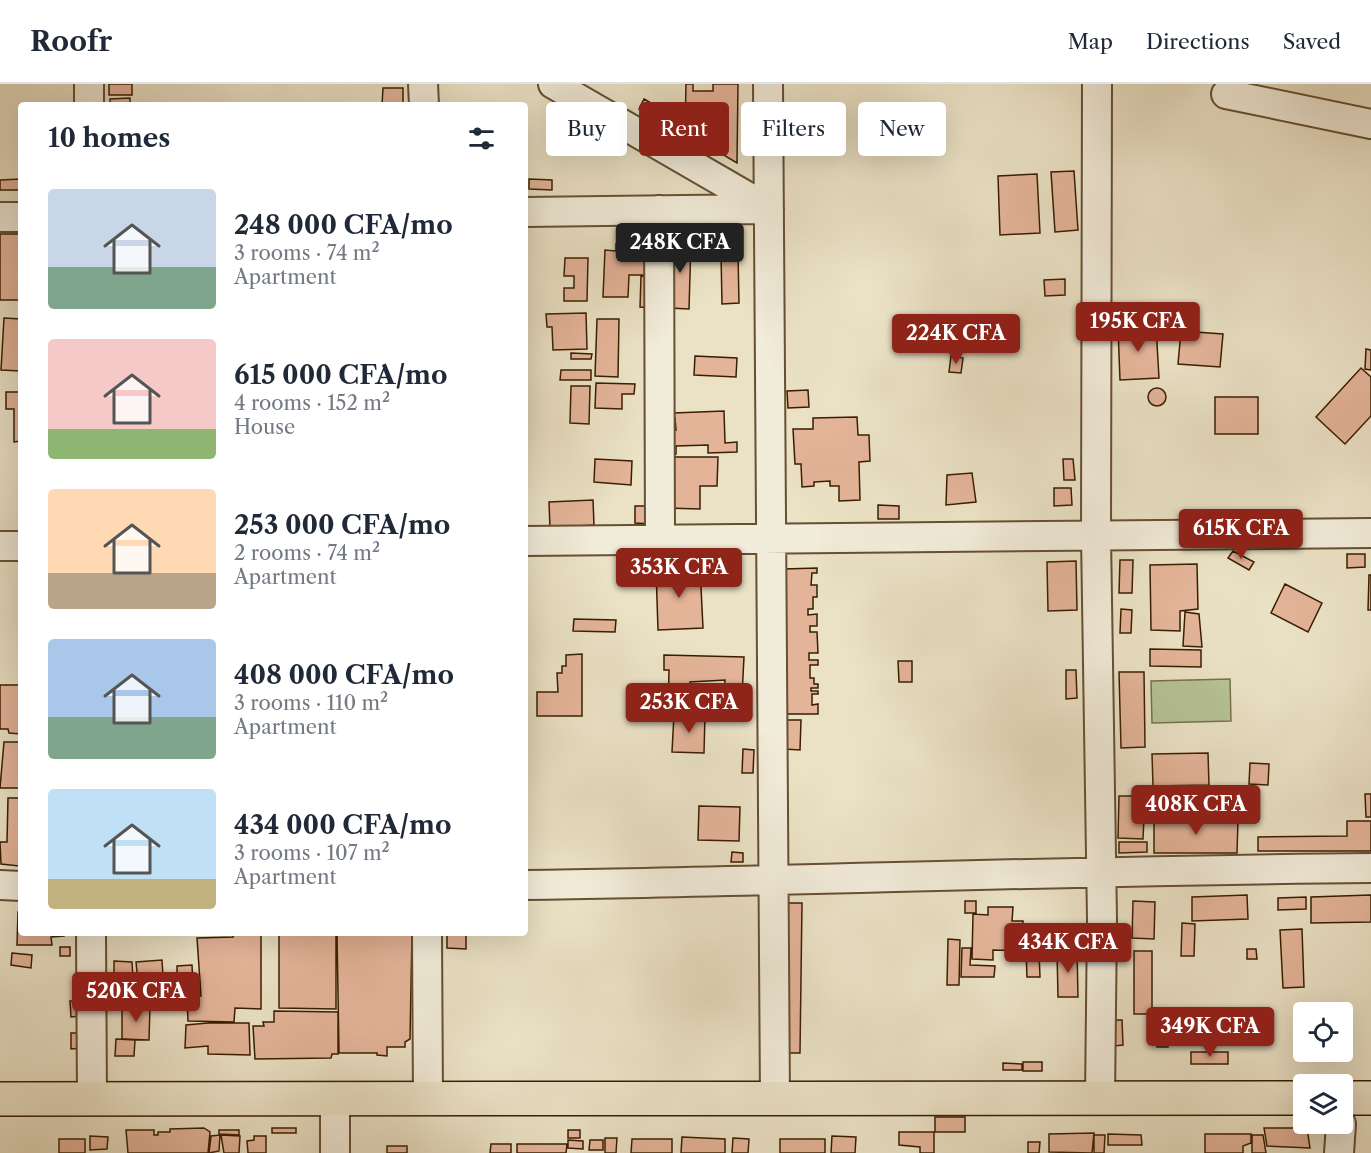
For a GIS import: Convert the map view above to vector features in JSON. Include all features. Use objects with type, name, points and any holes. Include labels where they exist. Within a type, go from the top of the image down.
[{"type":"main road","points":[[0,1099],[1293,1098]]},
{"type":"street","points":[[89,84],[89,102]]},
{"type":"street","points":[[423,84],[423,102]]},
{"type":"street","points":[[553,84],[769,209]]},
{"type":"street","points":[[768,84],[775,1099]]},
{"type":"street","points":[[1097,84],[1096,536],[1101,870],[1100,1098]]},
{"type":"street","points":[[1226,94],[1371,124]]},
{"type":"street","points":[[528,212],[769,209]]},
{"type":"street","points":[[659,210],[660,540]]},
{"type":"street","points":[[0,217],[18,216]]},
{"type":"street","points":[[528,541],[1371,533]]},
{"type":"street","points":[[0,546],[18,546]]},
{"type":"street","points":[[528,885],[773,881],[1101,870],[1371,868]]},
{"type":"street","points":[[0,885],[18,886]]},
{"type":"street","points":[[91,936],[92,1099]]},
{"type":"street","points":[[427,936],[428,1099]]},
{"type":"street","points":[[335,1099],[335,1153]]},
{"type":"street","points":[[1339,1153],[1343,1134]]},
{"type":"green space","points":[[1230,679],[1231,721],[1152,723],[1151,681]]},
{"type":"building","points":[[109,84],[132,84],[132,95],[109,95]]},
{"type":"building","points":[[686,84],[693,84],[693,91],[713,91],[713,84],[738,84],[737,163],[725,156],[729,156],[729,102],[686,102]]},
{"type":"building","points":[[383,88],[403,88],[403,102],[382,102]]},
{"type":"building","points":[[130,98],[130,102],[110,102],[110,99]]},
{"type":"building","points":[[1074,171],[1078,230],[1055,232],[1051,172]]},
{"type":"building","points":[[1037,174],[1040,233],[1000,235],[998,176]]},
{"type":"building","points":[[18,179],[18,190],[0,190],[0,180]]},
{"type":"building","points":[[529,179],[552,180],[552,190],[529,189]]},
{"type":"building","points":[[0,234],[18,234],[18,300],[0,300]]},
{"type":"building","points":[[672,239],[691,240],[689,309],[669,308]]},
{"type":"building","points":[[616,244],[641,245],[640,256],[647,256],[647,275],[629,275],[628,297],[603,297],[605,250],[616,251]]},
{"type":"building","points":[[738,253],[739,303],[722,304],[721,254]]},
{"type":"building","points":[[565,258],[588,258],[587,301],[564,301],[564,288],[574,288],[574,276],[564,276]]},
{"type":"building","points":[[641,276],[652,277],[651,308],[640,307]]},
{"type":"building","points":[[1065,279],[1065,295],[1045,296],[1044,280]]},
{"type":"building","points":[[586,313],[587,349],[553,350],[552,327],[547,327],[546,314]]},
{"type":"building","points":[[4,318],[18,319],[18,371],[1,370]]},
{"type":"building","points":[[597,319],[619,319],[618,377],[595,376]]},
{"type":"building","points":[[1156,326],[1159,378],[1120,380],[1118,328]]},
{"type":"building","points":[[1181,331],[1223,334],[1220,367],[1178,364]]},
{"type":"building","points":[[1366,349],[1371,350],[1371,370],[1365,369]]},
{"type":"building","points":[[571,353],[592,354],[591,359],[571,359]]},
{"type":"building","points":[[695,356],[737,358],[736,377],[694,375]]},
{"type":"building","points":[[951,356],[963,358],[961,373],[949,372]]},
{"type":"building","points":[[1361,368],[1371,377],[1371,416],[1345,444],[1316,417]]},
{"type":"building","points":[[561,370],[591,370],[591,380],[560,380]]},
{"type":"building","points":[[596,383],[635,384],[634,394],[622,394],[622,409],[595,408]]},
{"type":"building","points":[[571,386],[590,386],[589,424],[570,423]]},
{"type":"building","points":[[1153,388],[1161,388],[1166,393],[1164,404],[1153,406],[1148,401],[1148,393]]},
{"type":"building","points":[[808,390],[809,407],[788,408],[787,391]]},
{"type":"building","points":[[6,392],[18,392],[18,441],[14,442],[14,409],[6,409]]},
{"type":"building","points":[[1215,397],[1258,397],[1258,434],[1215,434]]},
{"type":"building","points":[[724,411],[725,443],[737,442],[737,452],[708,453],[708,445],[676,446],[676,454],[665,454],[672,429],[676,430],[675,418],[664,419],[673,413]]},
{"type":"building","points":[[857,417],[858,435],[869,435],[870,461],[859,462],[860,500],[839,501],[839,486],[830,486],[830,481],[814,482],[814,486],[802,487],[801,464],[795,464],[793,429],[813,429],[813,418]]},
{"type":"building","points":[[667,457],[718,457],[717,486],[700,486],[700,509],[666,508]]},
{"type":"building","points":[[595,459],[632,461],[631,485],[594,482]]},
{"type":"building","points":[[1063,459],[1073,459],[1075,480],[1064,480]]},
{"type":"building","points":[[972,473],[976,502],[946,505],[947,475]]},
{"type":"building","points":[[1054,488],[1071,488],[1072,505],[1054,506]]},
{"type":"building","points":[[593,500],[594,525],[550,528],[549,502]]},
{"type":"building","points":[[878,505],[899,506],[899,519],[878,519]]},
{"type":"building","points":[[635,506],[651,506],[651,524],[635,523]]},
{"type":"building","points":[[1233,551],[1254,562],[1249,570],[1228,558]]},
{"type":"building","points":[[1347,554],[1365,554],[1365,567],[1347,568]]},
{"type":"building","points":[[1120,560],[1133,560],[1132,593],[1119,593]]},
{"type":"building","points":[[1076,561],[1077,610],[1048,611],[1047,562]]},
{"type":"building","points":[[1197,564],[1198,609],[1180,611],[1180,631],[1151,630],[1150,565]]},
{"type":"building","points":[[700,567],[703,628],[658,630],[656,569]]},
{"type":"building","points":[[817,568],[817,573],[812,573],[811,585],[817,585],[817,597],[813,597],[813,609],[808,609],[808,615],[817,614],[817,626],[810,626],[810,632],[817,632],[818,653],[809,653],[809,660],[818,660],[818,665],[810,665],[810,678],[814,678],[814,684],[818,684],[818,688],[811,688],[811,691],[818,691],[818,694],[812,694],[812,705],[818,704],[818,714],[786,714],[784,569]]},
{"type":"building","points":[[1369,575],[1371,575],[1371,610],[1368,610]]},
{"type":"building","points":[[1285,584],[1322,603],[1308,632],[1271,613]]},
{"type":"building","points":[[1121,609],[1132,610],[1131,633],[1120,633]]},
{"type":"building","points":[[1185,612],[1199,614],[1202,647],[1183,646]]},
{"type":"building","points":[[574,619],[616,620],[615,632],[573,631]]},
{"type":"building","points":[[1150,649],[1201,650],[1201,667],[1150,666]]},
{"type":"building","points":[[582,654],[582,716],[537,716],[537,692],[558,692],[557,673],[562,673],[562,666],[566,666],[566,655]]},
{"type":"building","points":[[664,655],[744,657],[741,715],[723,715],[725,680],[690,682],[689,691],[708,691],[707,709],[702,709],[702,714],[668,713],[669,670],[664,670]]},
{"type":"building","points":[[898,661],[912,661],[912,682],[899,682]]},
{"type":"building","points":[[1066,670],[1076,670],[1077,698],[1066,699]]},
{"type":"building","points":[[1119,672],[1144,672],[1145,747],[1121,748]]},
{"type":"building","points":[[0,685],[18,685],[18,734],[9,733],[8,729],[0,729]]},
{"type":"building","points":[[674,714],[705,715],[704,753],[672,752]]},
{"type":"building","points":[[785,720],[801,720],[800,750],[784,749]]},
{"type":"building","points":[[4,742],[18,742],[18,788],[0,788]]},
{"type":"building","points":[[743,749],[754,750],[753,773],[742,773]]},
{"type":"building","points":[[1208,753],[1209,785],[1153,786],[1152,754]]},
{"type":"building","points":[[1250,763],[1269,764],[1268,785],[1249,784]]},
{"type":"building","points":[[1365,794],[1371,794],[1371,817],[1366,817]]},
{"type":"building","points":[[1119,796],[1145,796],[1143,839],[1118,838]]},
{"type":"building","points":[[8,798],[18,798],[18,866],[1,864],[0,842],[7,842]]},
{"type":"building","points":[[699,806],[740,807],[739,841],[698,840]]},
{"type":"building","points":[[1154,820],[1238,820],[1237,853],[1154,853]]},
{"type":"building","points":[[1347,821],[1371,821],[1371,851],[1258,851],[1258,837],[1347,836]]},
{"type":"building","points":[[1119,842],[1147,842],[1147,852],[1119,853]]},
{"type":"building","points":[[732,852],[743,853],[743,862],[731,862]]},
{"type":"building","points":[[1247,895],[1248,919],[1192,921],[1192,897]]},
{"type":"building","points":[[1371,895],[1371,922],[1311,923],[1311,897]]},
{"type":"building","points":[[1306,897],[1306,909],[1278,910],[1278,898]]},
{"type":"building","points":[[965,901],[976,901],[976,913],[965,913]]},
{"type":"building","points":[[1133,901],[1155,902],[1154,939],[1132,938]]},
{"type":"building","points":[[783,903],[802,903],[800,1053],[781,1053]]},
{"type":"building","points":[[988,907],[1013,907],[1012,921],[1023,921],[1022,951],[993,950],[993,960],[972,959],[973,914],[988,915]]},
{"type":"building","points":[[18,912],[18,936],[64,936],[51,937],[52,945],[17,945]]},
{"type":"building","points":[[1182,923],[1195,924],[1194,956],[1181,956]]},
{"type":"building","points":[[1302,929],[1304,987],[1283,988],[1280,930]]},
{"type":"building","points":[[261,936],[261,1009],[235,1008],[234,1022],[188,1021],[187,996],[201,996],[197,938]]},
{"type":"building","points":[[279,936],[336,936],[336,1009],[279,1008]]},
{"type":"building","points":[[337,936],[412,936],[410,1039],[405,1042],[405,1047],[387,1047],[387,1056],[377,1055],[377,1053],[339,1053]]},
{"type":"building","points":[[447,936],[466,936],[466,949],[447,948]]},
{"type":"building","points":[[948,939],[960,940],[959,985],[947,985]]},
{"type":"building","points":[[60,947],[70,947],[70,956],[60,956]]},
{"type":"building","points":[[962,948],[971,948],[970,965],[995,966],[994,977],[961,977]]},
{"type":"building","points":[[1247,949],[1256,949],[1257,959],[1247,959]]},
{"type":"building","points":[[1077,950],[1078,997],[1058,997],[1057,951]]},
{"type":"building","points":[[1134,951],[1152,951],[1152,1014],[1134,1014]]},
{"type":"building","points":[[1026,952],[1039,952],[1040,977],[1027,977]]},
{"type":"building","points":[[12,953],[32,955],[31,968],[11,965]]},
{"type":"building","points":[[162,960],[164,993],[139,993],[136,962]]},
{"type":"building","points":[[114,961],[132,962],[134,996],[114,995]]},
{"type":"building","points":[[192,965],[193,985],[177,985],[177,966]]},
{"type":"building","points":[[70,1001],[80,1001],[80,1016],[71,1017]]},
{"type":"building","points":[[122,1006],[150,1006],[149,1040],[122,1039]]},
{"type":"building","points":[[274,1011],[338,1012],[338,1054],[332,1054],[331,1058],[255,1059],[253,1026],[264,1026],[263,1022],[274,1022]]},
{"type":"building","points":[[1114,1020],[1122,1020],[1123,1045],[1114,1046]]},
{"type":"building","points":[[249,1023],[250,1055],[208,1054],[208,1046],[185,1048],[186,1025]]},
{"type":"building","points":[[71,1033],[82,1033],[82,1048],[71,1049]]},
{"type":"building","points":[[1157,1035],[1168,1035],[1168,1047],[1157,1047]]},
{"type":"building","points":[[116,1039],[135,1040],[134,1056],[115,1056]]},
{"type":"building","points":[[1191,1052],[1228,1052],[1228,1064],[1191,1064]]},
{"type":"building","points":[[1023,1062],[1042,1062],[1042,1071],[1023,1071]]},
{"type":"building","points":[[1003,1063],[1022,1064],[1022,1070],[1003,1070]]},
{"type":"building","points":[[935,1117],[965,1117],[965,1132],[935,1132]]},
{"type":"building","points":[[204,1128],[210,1132],[208,1153],[128,1153],[126,1130],[154,1130],[154,1135],[158,1135],[158,1132],[170,1132],[170,1129]]},
{"type":"building","points":[[272,1128],[296,1128],[296,1133],[272,1133]]},
{"type":"building","points":[[1264,1128],[1293,1128],[1293,1134],[1308,1134],[1310,1148],[1267,1146]]},
{"type":"building","points":[[219,1130],[239,1130],[239,1135],[219,1134]]},
{"type":"building","points":[[568,1130],[580,1130],[580,1138],[568,1138]]},
{"type":"building","points":[[899,1132],[934,1132],[934,1153],[920,1153],[920,1147],[899,1145]]},
{"type":"building","points":[[1094,1133],[1092,1153],[1049,1152],[1049,1134]]},
{"type":"building","points":[[1108,1134],[1141,1135],[1142,1145],[1108,1145]]},
{"type":"building","points":[[1205,1134],[1251,1134],[1251,1143],[1243,1146],[1243,1153],[1205,1153]]},
{"type":"building","points":[[220,1135],[219,1151],[209,1153],[211,1136]]},
{"type":"building","points":[[221,1135],[240,1136],[239,1153],[224,1153]]},
{"type":"building","points":[[1094,1135],[1105,1135],[1104,1153],[1094,1153]]},
{"type":"building","points":[[1252,1135],[1263,1135],[1266,1153],[1252,1153]]},
{"type":"building","points":[[90,1136],[108,1137],[107,1149],[90,1150]]},
{"type":"building","points":[[254,1136],[266,1136],[266,1153],[248,1153],[247,1141],[254,1140]]},
{"type":"building","points":[[832,1136],[856,1137],[855,1153],[831,1153]]},
{"type":"building","points":[[682,1137],[725,1139],[725,1153],[681,1153]]},
{"type":"building","points":[[605,1138],[617,1138],[616,1153],[605,1153]]},
{"type":"building","points":[[733,1138],[749,1139],[748,1153],[732,1153]]},
{"type":"building","points":[[59,1139],[85,1139],[85,1153],[59,1153]]},
{"type":"building","points":[[632,1139],[672,1139],[672,1153],[631,1153]]},
{"type":"building","points":[[780,1139],[825,1139],[825,1153],[780,1153]]},
{"type":"building","points":[[568,1140],[583,1141],[583,1149],[568,1148]]},
{"type":"building","points":[[590,1140],[603,1140],[603,1150],[589,1150]]},
{"type":"building","points":[[1028,1142],[1040,1142],[1039,1153],[1028,1153]]},
{"type":"building","points":[[491,1144],[511,1144],[511,1153],[490,1153]]},
{"type":"building","points":[[517,1144],[567,1144],[566,1153],[517,1153]]},
{"type":"building","points":[[387,1146],[407,1146],[407,1153],[387,1153]]}]
